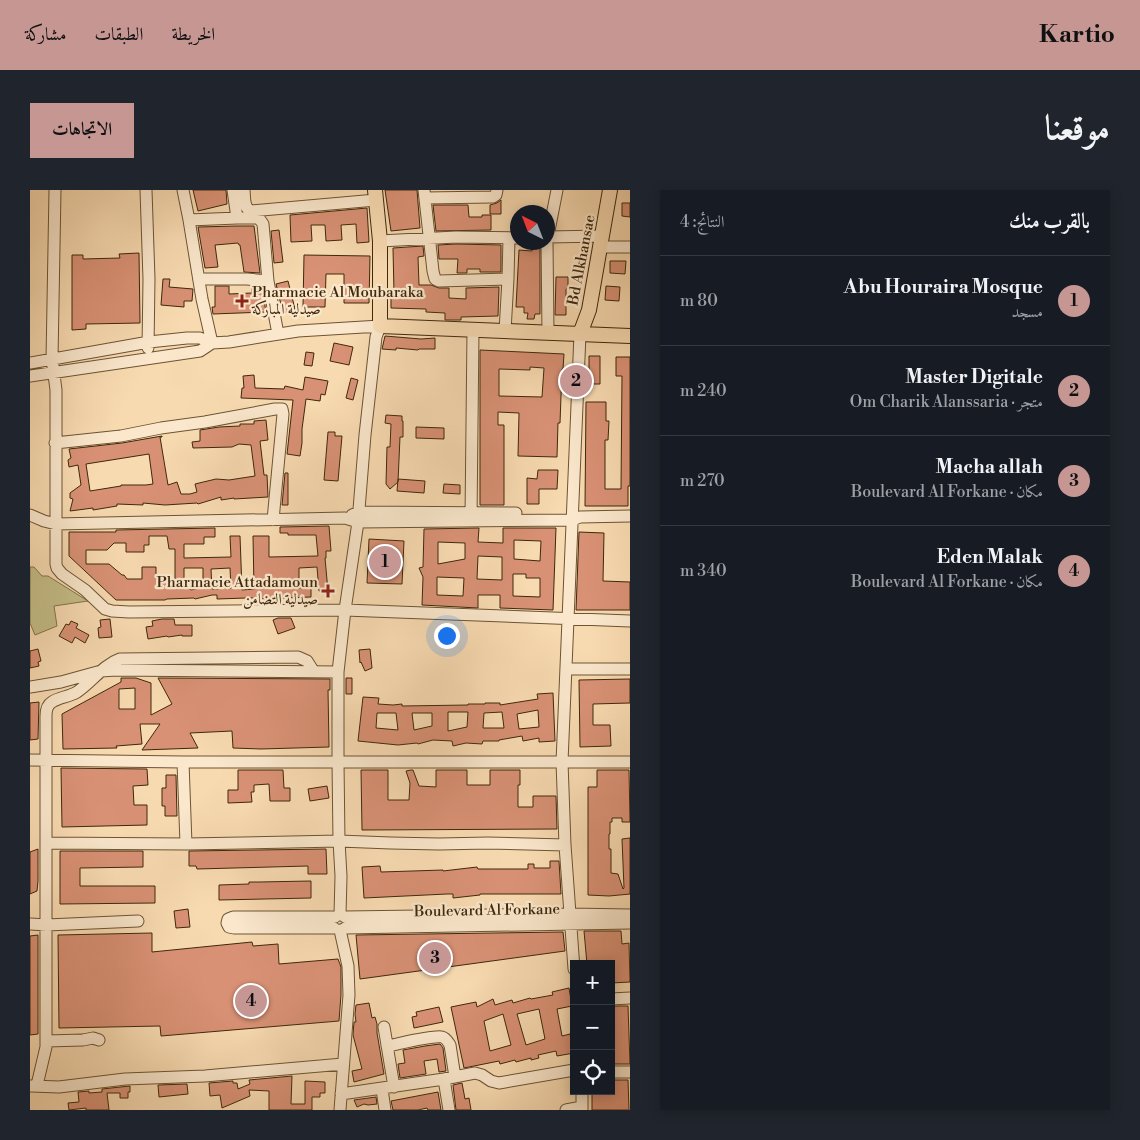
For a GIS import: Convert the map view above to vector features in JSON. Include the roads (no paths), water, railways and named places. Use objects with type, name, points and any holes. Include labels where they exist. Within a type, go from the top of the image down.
[{"type":"main road","name":"Bd Alkhansae","points":[[580,334],[589,310],[610,190]]},
{"type":"main road","points":[[376,195],[380,241],[380,326],[630,336]]},
{"type":"street","points":[[55,190],[52,359],[56,400],[56,564],[62,574],[85,590],[103,608],[139,612],[345,610],[630,621]]},
{"type":"street","points":[[146,190],[149,279],[148,360]]},
{"type":"street","points":[[183,190],[212,343]]},
{"type":"street","points":[[233,190],[237,218]]},
{"type":"street","points":[[244,190],[246,208],[251,211],[376,195]]},
{"type":"street","points":[[554,205],[557,190]]},
{"type":"street","points":[[496,193],[493,197],[462,194],[424,194],[432,271],[435,279],[439,281],[508,279]]},
{"type":"street","points":[[189,220],[258,218],[263,223],[268,281],[278,334]]},
{"type":"street","points":[[555,237],[601,241],[630,247]]},
{"type":"street","points":[[380,241],[510,238]]},
{"type":"street","points":[[505,331],[512,250]]},
{"type":"street","points":[[547,250],[548,333]]},
{"type":"street","points":[[199,280],[247,279],[268,281]]},
{"type":"street","points":[[30,363],[149,342],[187,338],[200,338],[212,343],[229,342],[298,331],[380,326],[376,337],[358,517],[338,672],[340,922],[349,977],[340,1110]]},
{"type":"street","points":[[471,517],[473,330]]},
{"type":"street","points":[[573,960],[565,845],[562,762],[567,618],[575,517],[580,334]]},
{"type":"street","points":[[30,376],[200,352],[212,343]]},
{"type":"street","points":[[55,443],[121,436],[275,408],[282,409],[273,520]]},
{"type":"street","points":[[30,514],[44,522],[56,524],[358,517],[630,516]]},
{"type":"street","points":[[338,672],[314,672],[307,660],[298,657],[125,658],[115,661],[75,693],[57,700],[48,706],[46,711],[46,1047],[42,1067],[33,1086],[59,1087],[124,1079],[205,1076],[344,1064]]},
{"type":"street","points":[[566,669],[630,669]]},
{"type":"street","points":[[30,687],[61,682],[101,671]]},
{"type":"street","points":[[30,760],[630,762]]},
{"type":"street","points":[[183,762],[186,844]]},
{"type":"street","points":[[46,843],[186,844],[339,841],[439,844],[488,842],[565,845]]},
{"type":"street","name":"Boulevard Al Forkane","points":[[340,922],[233,917],[228,919],[227,924],[229,927],[234,928],[340,922],[570,919],[630,915]]},
{"type":"street","name":"Boulevard Al Forkane","points":[[570,919],[630,923]]},
{"type":"street","points":[[30,924],[138,921]]},
{"type":"street","points":[[615,1000],[630,998]]},
{"type":"street","points":[[384,1027],[387,1046],[388,1088],[385,1110]]},
{"type":"street","points":[[46,1041],[93,1038],[99,1040]]},
{"type":"street","points":[[387,1046],[434,1038],[444,1038],[448,1041],[450,1045],[449,1110]]},
{"type":"street","points":[[341,1094],[449,1078],[475,1072],[498,1083],[570,1071]]},
{"type":"street","points":[[615,1072],[630,1072]]},
{"type":"street","points":[[566,1110],[582,1109],[582,1095]]},
{"type":"place","name":"Pharmacie Al Moubaraka صيدلية المباركة","points":[[242,301]]},
{"type":"place","name":"Master Digitale","points":[[576,381]]},
{"type":"place","name":"Abu Houraira Mosque","points":[[385,562]]},
{"type":"place","name":"Pharmacie Attadamoun صيدلية التضامن","points":[[328,591]]},
{"type":"place","name":"Macha allah","points":[[435,958]]},
{"type":"place","name":"Eden Malak","points":[[251,1001]]}]
